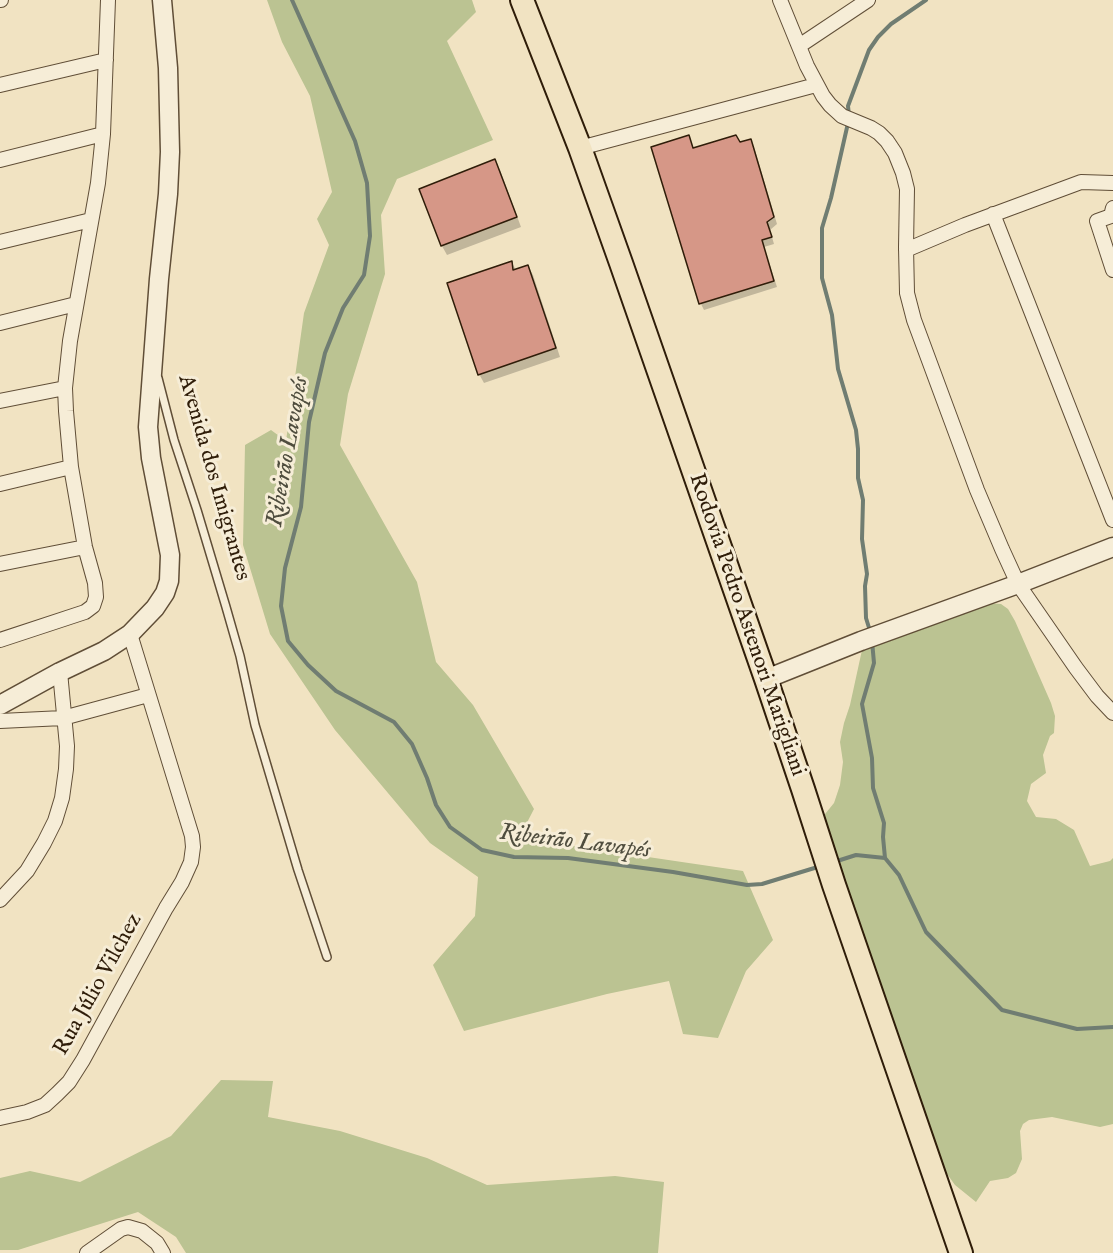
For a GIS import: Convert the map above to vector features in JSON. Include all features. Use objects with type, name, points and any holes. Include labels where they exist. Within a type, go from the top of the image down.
[{"type":"main road","name":"Rodovia Pedro Astenori Marigliani","points":[[522,0],[580,148],[766,679],[821,849],[961,1253]]},
{"type":"street","points":[[0,640],[85,612],[93,606],[96,597],[71,467],[65,388],[70,341],[103,134],[108,0]]},
{"type":"street","name":"Avenida dos Imigrantes","points":[[153,357],[170,152],[168,68],[162,0]]},
{"type":"street","points":[[780,0],[816,85],[830,105],[842,116],[879,133],[895,153],[908,189],[907,293],[914,320],[977,490],[1018,584],[1076,668],[1113,713]]},
{"type":"street","points":[[800,46],[868,0]]},
{"type":"street","points":[[0,85],[106,60]]},
{"type":"street","points":[[580,148],[816,85]]},
{"type":"street","points":[[0,160],[103,134]]},
{"type":"street","points":[[906,250],[993,214],[1081,182],[1113,183]]},
{"type":"street","points":[[1113,208],[1111,216],[1097,220],[1113,270]]},
{"type":"street","points":[[993,214],[1113,519]]},
{"type":"street","points":[[0,242],[91,220]]},
{"type":"street","points":[[0,322],[76,304]]},
{"type":"street","points":[[0,705],[104,651],[130,634],[155,608],[165,593],[171,568],[168,539],[151,458],[148,427],[153,357]]},
{"type":"street","points":[[0,402],[65,388]]},
{"type":"street","points":[[0,484],[71,467]]},
{"type":"street","points":[[0,564],[85,547]]},
{"type":"street","points":[[766,679],[1113,547]]},
{"type":"street","points":[[0,721],[63,718],[148,695],[130,634]]},
{"type":"street","points":[[0,900],[27,871],[55,820],[62,798],[67,746],[60,672]]},
{"type":"street","name":"Rua Júlio Vilchez","points":[[0,1118],[45,1105],[69,1082],[182,882],[191,862],[192,836],[148,695]]},
{"type":"street","points":[[87,1253],[121,1229],[128,1227],[142,1231],[157,1243],[163,1253]]},
{"type":"lane","name":"Avenida dos Imigrantes","points":[[153,357],[174,440],[234,636],[255,725],[298,870],[327,957]]},
{"type":"green space","points":[[267,0],[472,0],[476,12],[447,41],[493,140],[397,179],[381,215],[385,274],[348,394],[340,445],[417,582],[436,662],[473,705],[534,809],[519,838],[743,871],[773,940],[746,971],[718,1038],[683,1034],[669,981],[607,994],[464,1031],[433,965],[475,916],[478,877],[430,843],[335,730],[270,634],[243,545],[245,445],[271,430],[286,441],[304,313],[329,245],[317,219],[332,192],[310,96],[282,42]]},
{"type":"green space","points":[[986,603],[1001,604],[1008,609],[1055,716],[1054,733],[1050,736],[1043,755],[1046,773],[1031,784],[1027,801],[1036,817],[1056,819],[1074,830],[1090,866],[1110,861],[1113,858],[1113,1124],[1100,1127],[1052,1117],[1029,1120],[1023,1124],[1020,1131],[1022,1159],[1016,1173],[1008,1178],[990,1181],[976,1202],[955,1185],[942,1167],[931,1144],[893,1019],[854,917],[821,819],[834,803],[840,785],[843,762],[840,742],[862,650]]},
{"type":"green space","points":[[221,1080],[273,1081],[268,1117],[340,1131],[427,1158],[487,1185],[615,1176],[664,1182],[658,1253],[186,1253],[176,1237],[138,1212],[18,1250],[0,1250],[0,1178],[30,1171],[80,1182],[171,1136]]},
{"type":"building","points":[[689,135],[693,148],[736,135],[740,142],[751,139],[774,217],[767,222],[772,237],[762,240],[774,281],[699,304],[651,147]]},
{"type":"building","points":[[495,159],[517,217],[441,246],[419,189]]},
{"type":"building","points":[[512,261],[513,270],[528,265],[556,348],[478,375],[447,283]]},
{"type":"waterway","name":"Ribeirão Lavapés","points":[[292,0],[355,141],[367,183],[370,236],[364,275],[343,308],[325,353],[309,422],[301,507],[285,568],[281,606],[288,641],[308,665],[336,691],[394,722],[412,744],[436,805],[450,827],[482,850],[514,857],[568,858],[673,872],[747,885],[762,884],[821,866]]},
{"type":"waterway","points":[[849,116],[848,106],[869,50],[891,24],[926,0]]},
{"type":"waterway","points":[[848,123],[822,228],[822,278],[832,315],[838,369],[856,430],[858,478],[863,500],[862,539],[867,574],[866,618],[870,631]]},
{"type":"waterway","points":[[872,641],[874,663],[862,704],[872,758],[873,788],[884,823],[885,858]]},
{"type":"waterway","name":"Ribeirão Lavapés","points":[[834,862],[856,855],[885,858],[899,875],[926,932],[1002,1010],[1077,1029],[1113,1027]]}]
